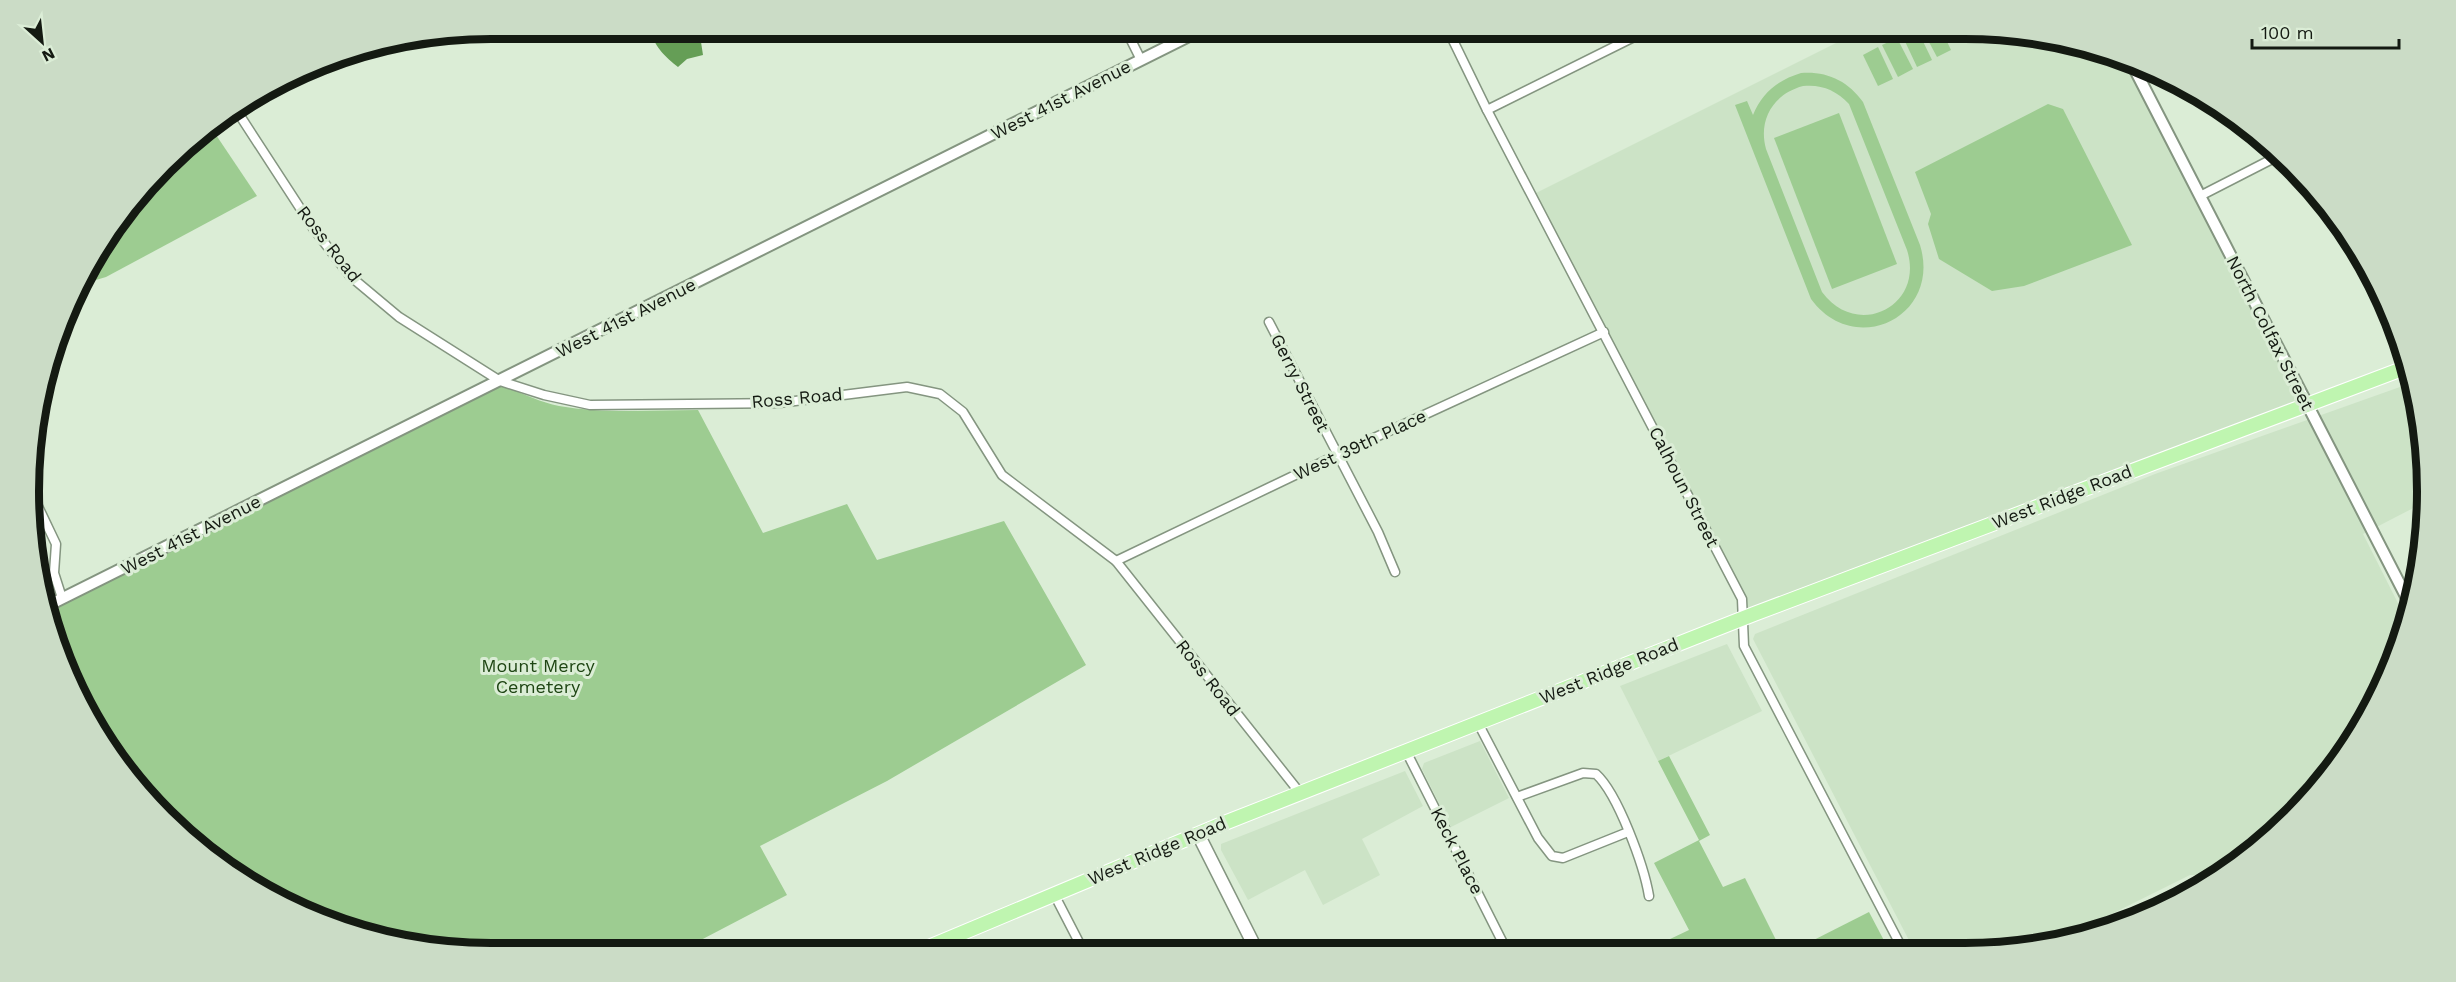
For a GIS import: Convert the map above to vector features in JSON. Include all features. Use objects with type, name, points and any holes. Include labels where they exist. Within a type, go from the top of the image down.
[{"type":"main road","name":"West Ridge Road","points":[[938,943],[1198,834],[1742,618],[2401,369]]},
{"type":"main road","points":[[1198,834],[1253,943]]},
{"type":"street","points":[[1130,39],[1141,60]]},
{"type":"street","name":"West 41st Avenue","points":[[53,603],[1183,39]]},
{"type":"street","name":"Calhoun Street","points":[[1453,39],[1487,110],[1742,599],[1744,646],[1898,943]]},
{"type":"street","points":[[1487,110],[1630,39]]},
{"type":"street","name":"North Colfax Street","points":[[2136,72],[2405,594]]},
{"type":"street","name":"Ross Road","points":[[240,115],[313,228],[350,276],[399,317],[500,381],[544,395],[590,405],[780,403],[907,387],[940,393],[963,412],[1002,475],[1116,561],[1300,793]]},
{"type":"street","points":[[2200,196],[2272,159]]},
{"type":"street","name":"Gerry Street","points":[[1269,322],[1378,532],[1395,572]]},
{"type":"street","name":"West 39th Place","points":[[1116,561],[1337,455],[1604,332]]},
{"type":"street","points":[[40,510],[56,544],[54,573],[62,598]]},
{"type":"street","points":[[1478,723],[1540,842],[1556,858],[1568,857],[1628,832]]},
{"type":"street","name":"Keck Place","points":[[1406,752],[1503,943]]},
{"type":"street","points":[[1517,797],[1583,772],[1593,772],[1606,787],[1628,832],[1642,865],[1649,896]]},
{"type":"street","points":[[1054,894],[1079,943]]},
{"type":"shaded area","points":[[701,39],[703,55],[687,59],[678,67],[664,55],[654,40]]},
{"type":"shaded area","points":[[1844,39],[1995,40],[2082,54],[2135,72],[2306,404],[1742,618],[1742,599],[1532,195]]},
{"type":"shaded area","points":[[2404,385],[2416,461],[2416,506],[2363,534],[2401,610],[2383,664],[2370,691],[2341,742],[2324,766],[2285,811],[2240,850],[2203,875],[2190,875],[2082,928],[1995,942],[1910,943],[1753,639],[1755,634],[2155,474]]},
{"type":"shaded area","points":[[1727,644],[1762,711],[1658,761],[1620,686]]},
{"type":"shaded area","points":[[1480,741],[1509,798],[1451,827],[1422,769],[1424,763]]},
{"type":"shaded area","points":[[1405,771],[1423,806],[1362,839],[1380,875],[1323,905],[1305,870],[1248,900],[1221,850],[1221,844]]},
{"type":"green space","points":[[1898,39],[1913,69],[1898,77],[1882,45]]},
{"type":"green space","points":[[1904,39],[1922,39],[1932,60],[1917,67]]},
{"type":"green space","points":[[1927,39],[1946,39],[1951,50],[1937,57]]},
{"type":"green space","points":[[1878,47],[1893,79],[1878,86],[1863,55]]},
{"type":"green space","points":[[1811,73],[1828,76],[1851,88],[1863,102],[1920,245],[1923,270],[1918,292],[1907,309],[1890,321],[1871,327],[1850,326],[1829,317],[1811,299],[1735,105],[1747,101],[1753,115],[1761,100],[1772,88],[1793,76]],"holes":[[[1803,86],[1828,89],[1849,104],[1907,250],[1910,270],[1906,287],[1897,301],[1884,310],[1869,315],[1853,314],[1836,306],[1822,292],[1766,149],[1764,128],[1770,110],[1783,95]]]},
{"type":"green space","points":[[2048,104],[2063,109],[2132,245],[2024,286],[1992,291],[1939,259],[1928,224],[1931,214],[1915,172]]},
{"type":"green space","points":[[1839,113],[1897,264],[1832,289],[1774,138]]},
{"type":"green space","points":[[215,133],[257,196],[106,277],[91,281],[132,216],[171,171]]},
{"type":"green space","name":"Mount Mercy Cemetery","points":[[502,385],[544,402],[576,408],[611,411],[698,410],[763,533],[847,504],[877,560],[1004,521],[1086,665],[887,781],[760,846],[787,895],[695,943],[461,942],[374,928],[318,909],[265,882],[216,850],[171,811],[151,789],[115,742],[86,691],[73,664],[54,606],[493,387]]},
{"type":"green space","points":[[1669,756],[1710,835],[1699,841],[1723,887],[1745,878],[1778,943],[1662,943],[1689,930],[1654,863],[1699,840],[1658,761]]},
{"type":"green space","points":[[1869,912],[1885,943],[1808,943]]}]
